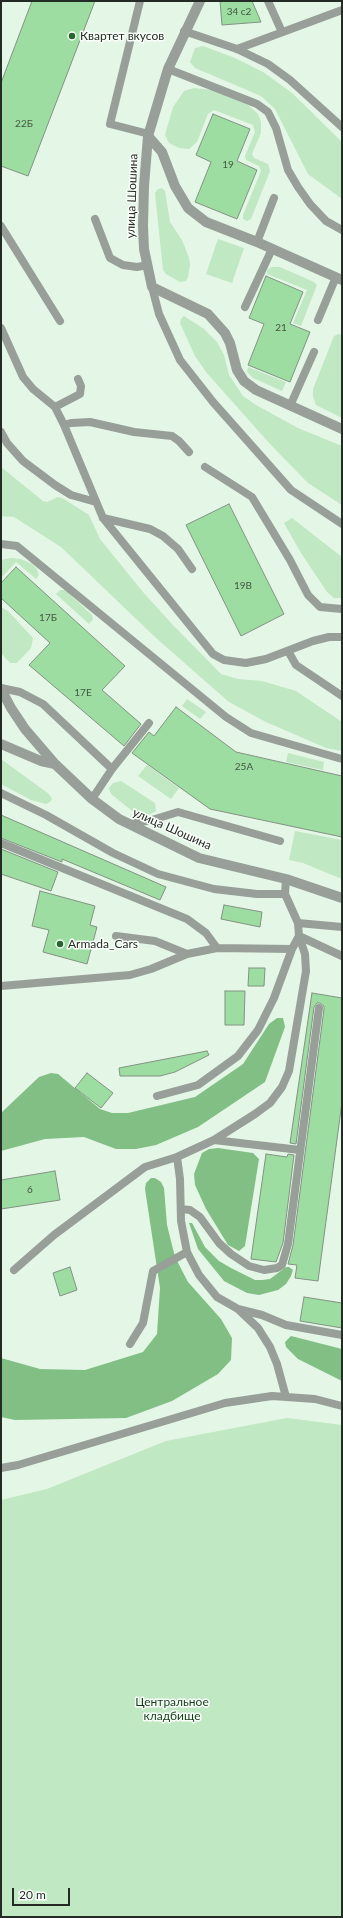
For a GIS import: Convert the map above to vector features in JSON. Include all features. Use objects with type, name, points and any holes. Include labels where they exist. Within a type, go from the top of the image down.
[{"type":"street","name":"улица Шошина","points":[[152,287],[144,249],[143,226],[148,135],[168,69],[184,31],[200,1]]},
{"type":"street","points":[[148,135],[162,152],[175,186],[188,208],[206,222],[257,242],[339,278]]},
{"type":"street","points":[[152,287],[208,314],[226,334],[237,370],[244,381],[256,390],[342,429]]},
{"type":"street","name":"улица Шошина","points":[[1,689],[11,708],[25,729],[55,764],[92,798],[119,819],[199,858],[286,879],[342,898]]},
{"type":"street","name":"улица Шошина","points":[[1,744],[41,761],[55,764]]},
{"type":"lane","points":[[140,1],[110,124],[148,135]]},
{"type":"lane","points":[[268,1],[282,32]]},
{"type":"lane","points":[[237,49],[316,21],[342,10]]},
{"type":"lane","points":[[184,31],[237,49],[268,64],[290,80],[342,126]]},
{"type":"lane","points":[[168,69],[257,104],[268,112],[276,128],[288,170],[298,188],[310,204],[326,221],[342,230]]},
{"type":"lane","points":[[257,242],[274,198]]},
{"type":"lane","points":[[95,219],[110,258],[123,265],[137,267],[148,265]]},
{"type":"lane","points":[[1,226],[60,321]]},
{"type":"lane","points":[[245,307],[272,249]]},
{"type":"lane","points":[[318,320],[339,278]]},
{"type":"lane","points":[[152,287],[159,314],[180,360],[203,390],[291,490],[342,524]]},
{"type":"lane","points":[[1,328],[23,377],[33,389],[55,407],[103,518],[213,654],[224,660],[246,663],[288,651],[313,641],[329,637],[342,637]]},
{"type":"lane","points":[[290,406],[314,352]]},
{"type":"lane","points":[[55,407],[80,394],[81,386],[78,379]]},
{"type":"lane","points":[[64,425],[71,422],[90,422],[134,432],[172,436],[189,452]]},
{"type":"lane","points":[[1,432],[7,443],[23,461],[50,482],[71,495],[96,502]]},
{"type":"lane","points":[[205,467],[252,496],[290,560],[308,595],[320,607],[342,610]]},
{"type":"lane","points":[[103,518],[150,529],[163,536],[178,549],[192,569]]},
{"type":"lane","points":[[1,544],[16,546],[226,717],[250,733],[342,759]]},
{"type":"lane","points":[[288,651],[296,665],[342,696]]},
{"type":"lane","points":[[1,689],[20,692],[43,704],[112,769]]},
{"type":"lane","points":[[92,798],[112,769],[149,723]]},
{"type":"lane","points":[[1,793],[46,815],[113,853],[158,874],[214,889],[257,894],[284,894]]},
{"type":"lane","points":[[130,824],[152,820],[178,812],[280,841]]},
{"type":"lane","points":[[1,842],[187,919],[206,933],[216,948]]},
{"type":"lane","points":[[14,1270],[54,1235],[145,1167],[177,1157],[214,1140],[270,1103],[282,1087],[289,1071],[306,970],[305,954],[299,936],[298,923],[284,894],[286,879]]},
{"type":"lane","points":[[298,923],[342,928]]},
{"type":"lane","points":[[116,936],[155,941],[186,954]]},
{"type":"lane","points":[[157,1096],[198,1086],[238,1056],[258,1030],[287,966],[292,949],[299,936]]},
{"type":"lane","points":[[299,936],[342,956]]},
{"type":"lane","points":[[1,986],[130,975],[151,969],[186,954],[216,948],[292,949]]},
{"type":"lane","points":[[181,1209],[190,1210],[200,1217],[219,1243],[231,1254],[249,1266],[264,1270],[282,1266],[285,1259],[320,1008]]},
{"type":"lane","points":[[214,1140],[300,1150]]},
{"type":"lane","points":[[177,1157],[180,1179],[181,1221],[186,1252],[199,1275],[217,1297],[238,1309],[258,1328],[270,1346],[277,1364],[286,1397]]},
{"type":"lane","points":[[130,1344],[143,1323],[152,1271],[186,1252]]},
{"type":"lane","points":[[238,1309],[262,1315],[286,1325],[342,1335]]},
{"type":"lane","points":[[1,1468],[18,1465],[226,1403],[272,1396],[315,1399],[342,1406]]},
{"type":"green space","points":[[203,46],[235,58],[263,72],[292,93],[342,142],[342,199],[308,174],[275,109],[261,96],[195,68],[190,62],[195,48]]},
{"type":"green space","points":[[194,88],[213,90],[248,105],[258,114],[261,122],[261,133],[252,154],[254,158],[268,164],[270,171],[251,219],[247,221],[243,219],[243,215],[261,171],[259,166],[246,160],[245,156],[255,132],[253,125],[214,110],[208,114],[197,142],[189,149],[179,148],[169,143],[165,135],[173,107],[184,91]]},
{"type":"green space","points":[[162,188],[165,191],[170,222],[182,240],[189,258],[190,265],[186,281],[180,282],[166,274],[163,270],[155,193],[158,189]]},
{"type":"green space","points":[[218,239],[244,248],[232,283],[206,274]]},
{"type":"green space","points":[[272,267],[280,267],[314,282],[317,285],[301,326],[293,323],[307,290],[267,274],[267,270]]},
{"type":"green space","points":[[184,316],[204,329],[217,342],[224,355],[229,375],[243,396],[256,405],[298,428],[342,446],[342,505],[308,483],[270,444],[206,372],[195,356],[180,323]]},
{"type":"green space","points":[[338,334],[342,335],[342,418],[316,405],[313,397],[313,389],[334,336]]},
{"type":"green space","points":[[248,367],[286,382],[282,391],[253,378],[247,372]]},
{"type":"green space","points":[[1,467],[43,501],[47,502],[58,497],[64,499],[89,515],[100,539],[143,592],[221,674],[238,679],[262,681],[296,691],[342,722],[342,751],[326,748],[266,722],[229,702],[156,638],[61,547],[14,517],[1,516]]},
{"type":"green space","points":[[292,518],[342,557],[342,598],[334,598],[327,592],[301,553],[284,523]]},
{"type":"green space","points":[[11,558],[21,559],[32,564],[37,569],[39,575],[36,579],[16,562],[1,578],[1,560]]},
{"type":"green space","points":[[60,590],[65,590],[92,615],[93,619],[89,624],[56,594]]},
{"type":"green space","points":[[1,607],[8,611],[33,638],[31,648],[17,663],[10,663],[1,653]]},
{"type":"green space","points":[[187,699],[206,712],[200,719],[182,706]]},
{"type":"green space","points":[[288,753],[324,762],[323,770],[286,762]]},
{"type":"green space","points":[[1,759],[49,794],[52,799],[50,802],[46,804],[31,800],[1,784]]},
{"type":"green space","points":[[147,765],[179,788],[171,799],[138,776]]},
{"type":"green space","points":[[121,781],[155,803],[156,811],[145,817],[136,814],[111,794],[109,788],[113,783]]},
{"type":"green space","points":[[295,831],[342,840],[342,879],[303,863],[289,860]]},
{"type":"green space","points":[[277,1018],[283,1018],[285,1027],[265,1082],[198,1127],[156,1145],[136,1149],[116,1149],[84,1137],[45,1139],[1,1151],[1,1113],[39,1077],[51,1073],[58,1074],[100,1109],[112,1113],[128,1113],[195,1097],[243,1064],[269,1024]]},
{"type":"green space","points":[[218,1148],[253,1153],[259,1159],[245,1246],[239,1251],[228,1245],[206,1209],[195,1185],[194,1174],[202,1153],[209,1149]]},
{"type":"green space","points":[[151,1178],[155,1178],[161,1182],[164,1188],[167,1225],[175,1257],[188,1282],[221,1319],[232,1338],[231,1360],[218,1374],[172,1401],[126,1418],[15,1420],[1,1417],[1,1358],[40,1369],[85,1370],[143,1352],[157,1334],[160,1288],[145,1189],[146,1183]]},
{"type":"green space","points":[[189,1223],[192,1223],[205,1247],[219,1261],[231,1268],[255,1280],[270,1279],[286,1267],[293,1270],[291,1276],[286,1284],[278,1290],[259,1295],[247,1293],[224,1281],[198,1249]]},
{"type":"green space","points":[[291,1336],[342,1349],[342,1381],[298,1359],[286,1347],[285,1342]]},
{"type":"green space","name":"Центральное кладбище","points":[[287,1418],[342,1425],[342,1917],[1,1917],[1,1500],[47,1489],[166,1441]]},
{"type":"building","points":[[32,1],[95,1],[28,176],[1,166],[1,83]]},
{"type":"building","points":[[220,1],[252,1],[261,22],[222,25]]},
{"type":"building","points":[[213,114],[250,129],[237,161],[257,170],[237,219],[195,202],[211,162],[196,155]]},
{"type":"building","points":[[266,276],[303,292],[290,324],[310,332],[290,382],[248,365],[264,324],[249,318]]},
{"type":"building","points":[[229,504],[284,614],[241,636],[186,525]]},
{"type":"building","points":[[16,567],[125,666],[102,690],[141,724],[124,746],[29,665],[50,643],[1,598],[1,583]]},
{"type":"building","points":[[176,707],[236,752],[342,776],[342,837],[210,809],[132,753],[149,732],[154,736]]},
{"type":"building","points":[[1,815],[166,887],[160,900],[62,859],[62,862],[1,838]]},
{"type":"building","points":[[1,849],[58,872],[51,891],[1,874]]},
{"type":"building","points":[[40,891],[95,906],[90,925],[97,927],[87,964],[43,952],[49,930],[32,926]]},
{"type":"building","points":[[224,905],[262,912],[260,927],[221,919]]},
{"type":"building","points":[[249,968],[265,968],[264,986],[248,986]]},
{"type":"building","points":[[225,991],[245,991],[244,1025],[225,1025]]},
{"type":"building","points":[[312,993],[342,998],[342,1102],[318,1281],[295,1278],[297,1265],[288,1264],[293,1245],[324,1009],[324,1006],[320,1003],[317,1003],[314,1007],[296,1144],[290,1143]]},
{"type":"building","points":[[207,1051],[209,1055],[175,1072],[160,1076],[120,1076],[119,1068]]},
{"type":"building","points":[[87,1073],[113,1093],[101,1108],[75,1088]]},
{"type":"building","points":[[266,1154],[287,1157],[288,1154],[294,1155],[283,1243],[276,1262],[251,1259]]},
{"type":"building","points":[[55,1171],[60,1200],[1,1209],[1,1180]]},
{"type":"building","points":[[70,1267],[77,1290],[60,1296],[53,1273]]},
{"type":"building","points":[[304,1297],[342,1303],[342,1328],[300,1321]]},
{"type":"place","name":"Квартет вкусов","points":[[72,36]]},
{"type":"place","name":"Armada_Cars","points":[[60,944]]}]
